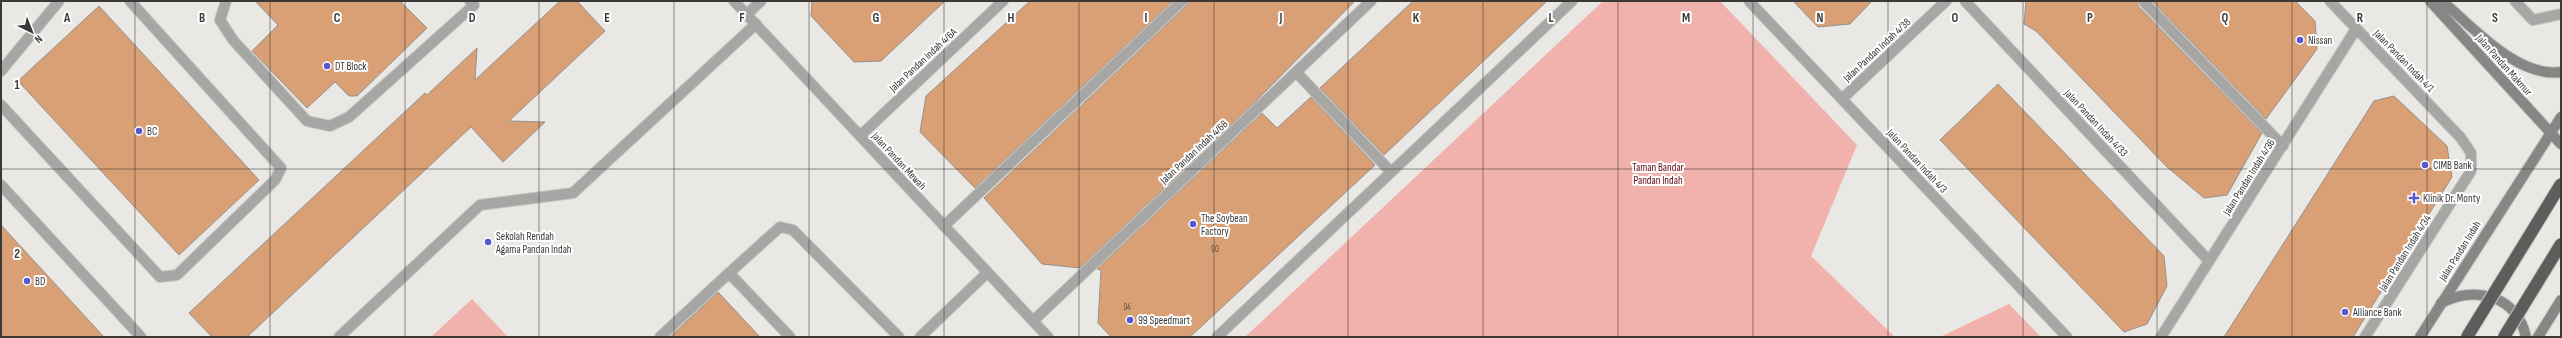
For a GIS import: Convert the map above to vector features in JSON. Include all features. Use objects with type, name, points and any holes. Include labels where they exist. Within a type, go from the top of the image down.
[{"type":"highway","points":[[2467,337],[2561,184]]},
{"type":"highway","points":[[2504,337],[2561,244]]},
{"type":"main road","name":"Jalan Pandan Makmur","points":[[2430,1],[2550,135],[2561,144]]},
{"type":"main road","points":[[2442,1],[2513,61],[2540,71],[2561,72]]},
{"type":"main road","name":"Jalan Pandan Indah","points":[[2420,337],[2561,118]]},
{"type":"main road","points":[[2441,303],[2468,294],[2486,296],[2504,303],[2515,312],[2524,326],[2526,337]]},
{"type":"main road","points":[[2538,337],[2561,300]]},
{"type":"street","points":[[1,71],[58,1]]},
{"type":"street","points":[[1,105],[160,277],[177,275],[275,180],[281,168],[130,1]]},
{"type":"street","points":[[226,1],[220,20],[234,40],[307,121],[330,126],[349,116],[474,5],[470,1]]},
{"type":"street","name":"Jalan Pandan Mewah","points":[[734,1],[1048,337]]},
{"type":"street","points":[[747,14],[761,1]]},
{"type":"street","name":"Jalan Pandan Indah 4/6A","points":[[860,136],[1003,1]]},
{"type":"street","points":[[944,226],[1182,1]]},
{"type":"street","name":"Jalan Pandan Indah 4/6B","points":[[1033,321],[1371,1]]},
{"type":"street","points":[[1217,337],[1572,1]]},
{"type":"street","name":"Jalan Pandan Indah 4/38","points":[[1842,99],[1946,1]]},
{"type":"street","name":"Jalan Pandan Indah 4/33","points":[[1965,1],[2209,261]]},
{"type":"street","points":[[2143,1],[2283,146]]},
{"type":"street","name":"Jalan Pandan Indah 4/1","points":[[2330,1],[2460,138]]},
{"type":"street","points":[[2515,1],[2533,20],[2561,14]]},
{"type":"street","name":"Jalan Pandan Indah 4/3","points":[[1752,2],[2067,337]]},
{"type":"street","points":[[339,337],[480,205],[573,193],[756,24]]},
{"type":"street","name":"Jalan Pandan Indah 4/36","points":[[2161,337],[2356,29]]},
{"type":"street","points":[[1296,72],[1391,172]]},
{"type":"street","name":"Jalan Pandan Indah 4/34","points":[[2365,337],[2471,171],[2471,153],[2460,138]]},
{"type":"street","points":[[1,184],[140,337]]},
{"type":"street","points":[[660,337],[780,227],[793,230],[899,337]]},
{"type":"street","points":[[729,273],[790,337]]},
{"type":"street","points":[[920,337],[987,273]]},
{"type":"green space","name":"Taman Bandar Pandan Indah","points":[[1603,1],[1720,1],[1857,145],[1811,256],[1895,337],[1245,337]]},
{"type":"green space","points":[[472,299],[508,337],[431,337]]},
{"type":"green space","points":[[2009,304],[2041,337],[1940,337]]},
{"type":"building","name":"DT Block","points":[[255,1],[400,1],[427,28],[357,96],[349,96],[335,82],[307,108],[252,51],[278,25]]},
{"type":"building","points":[[560,1],[577,1],[605,31],[509,121],[545,122],[503,162],[471,127],[247,337],[212,337],[189,313],[425,93],[427,95],[477,48],[475,80]]},
{"type":"building","points":[[812,1],[945,1],[881,61],[854,62],[811,16]]},
{"type":"building","points":[[1030,1],[1173,1],[975,188],[920,132],[926,96]]},
{"type":"building","points":[[1188,1],[1355,1],[1253,104],[1080,268],[1042,264],[984,198],[1186,6]]},
{"type":"building","points":[[1413,1],[1547,1],[1384,155],[1320,88]]},
{"type":"building","points":[[1793,1],[1872,1],[1850,24],[1818,27]]},
{"type":"building","points":[[2026,1],[2137,1],[2138,6],[2262,133],[2227,195],[2204,198],[2166,166],[2036,31],[2024,24]]},
{"type":"building","points":[[2152,1],[2295,1],[2315,21],[2317,49],[2266,119]]},
{"type":"building","name":"BC","points":[[99,6],[259,180],[179,255],[18,81]]},
{"type":"building","points":[[1998,84],[2164,256],[2167,286],[2147,324],[2124,332],[1940,140]]},
{"type":"building","points":[[2394,96],[2447,146],[2452,177],[2353,337],[2224,337],[2374,101]]},
{"type":"building","points":[[1311,97],[1375,165],[1190,337],[1111,337],[1098,323],[1101,270],[1097,269],[1262,113],[1277,128]]},
{"type":"building","name":"BD","points":[[1,225],[104,337],[1,337]]},
{"type":"building","points":[[718,292],[760,337],[670,337]]},
{"type":"place","name":"Nissan","points":[[2300,40]]},
{"type":"place","name":"DT Block","points":[[327,66]]},
{"type":"place","name":"BC","points":[[139,131]]},
{"type":"place","name":"CIMB Bank","points":[[2425,165]]},
{"type":"place","name":"Klinik Dr. Monty","points":[[2414,198]]},
{"type":"place","name":"The Soybean Factory","points":[[1193,224]]},
{"type":"place","name":"Sekolah Rendah Agama Pandan Indah","points":[[488,242]]},
{"type":"place","name":"BD","points":[[27,281]]},
{"type":"place","name":"Alliance Bank","points":[[2345,312]]},
{"type":"place","name":"99 Speedmart","points":[[1130,320]]}]
